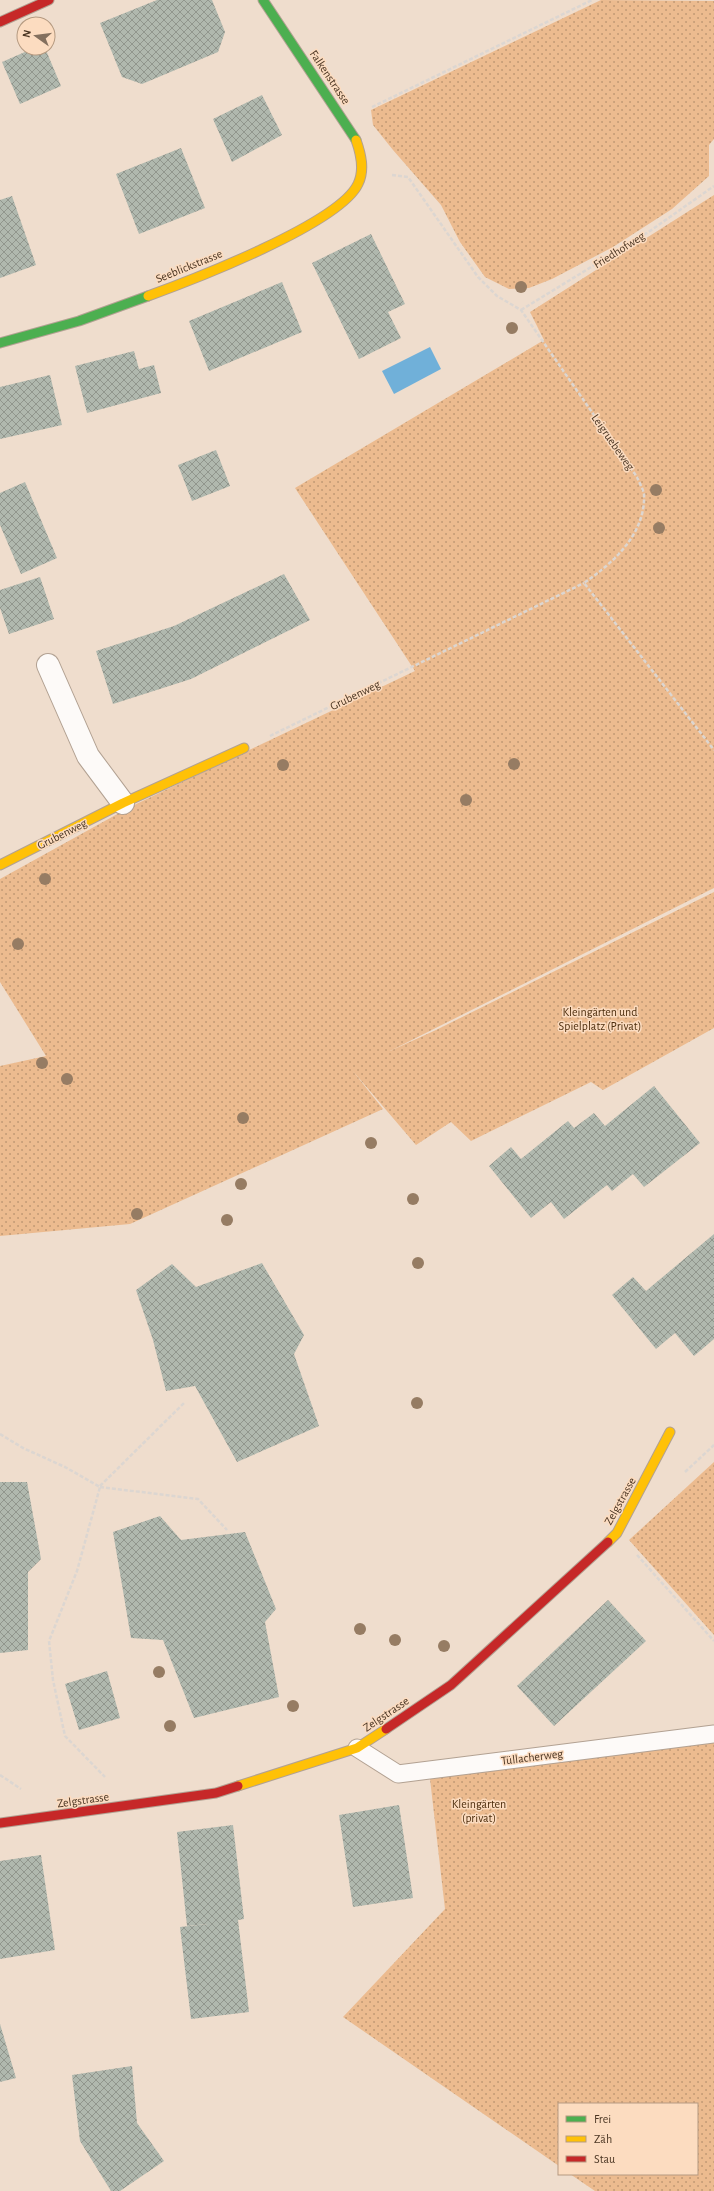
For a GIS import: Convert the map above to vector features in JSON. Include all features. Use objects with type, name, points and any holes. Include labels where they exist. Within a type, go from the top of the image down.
[{"type":"street","points":[[0,22],[49,0]]},
{"type":"street","name":"Falkenstrasse","points":[[263,0],[354,134],[363,160],[362,172]]},
{"type":"street","name":"Seeblickstrasse","points":[[0,343],[106,311],[195,278],[290,236],[319,219],[345,200],[359,183],[362,172]]},
{"type":"street","points":[[48,666],[88,756],[124,803]]},
{"type":"street","name":"Grubenweg","points":[[0,866],[124,803],[244,748]]},
{"type":"street","name":"Zelgstrasse","points":[[0,1823],[216,1793],[357,1748],[451,1685],[617,1533],[670,1432]]},
{"type":"lane","name":"Tüllacherweg","points":[[357,1748],[398,1774],[714,1734]]},
{"type":"path","points":[[345,120],[592,0]]},
{"type":"path","name":"Leigruebeweg","points":[[362,172],[408,177],[478,278],[497,296],[521,310],[637,477],[644,494],[642,511],[635,531],[624,551],[607,567],[584,583]]},
{"type":"path","name":"Friedhofweg","points":[[521,310],[650,231],[714,186]]},
{"type":"path","points":[[584,583],[714,750]]},
{"type":"path","name":"Grubenweg","points":[[244,748],[584,583]]},
{"type":"path","points":[[131,1805],[65,1736],[54,1680],[49,1641],[77,1571],[100,1487],[185,1402]]},
{"type":"path","points":[[0,1434],[23,1448],[65,1467],[100,1487],[198,1499],[227,1530]]},
{"type":"path","points":[[617,1533],[714,1641]]},
{"type":"green space","points":[[601,0],[714,1],[714,139],[709,145],[709,176],[672,209],[613,247],[552,279],[529,288],[509,289],[485,277],[460,242],[441,205],[373,125],[371,110]]},
{"type":"green space","name":"Kleingärten und Spielplatz (Privat)","points":[[714,195],[714,888],[390,1051],[436,1030],[714,892],[714,1028],[603,1090],[591,1082],[471,1141],[451,1122],[416,1145],[352,1070],[383,1109],[130,1224],[0,1236],[0,1066],[46,1056],[0,982],[0,879],[130,807],[415,671],[295,488],[544,340],[530,312]]},
{"type":"green space","points":[[714,1462],[714,1635],[629,1540]]},
{"type":"green space","name":"Kleingärten (privat)","points":[[714,1740],[714,2191],[595,2191],[571,2175],[698,2175],[698,2103],[558,2103],[558,2165],[343,2017],[445,1909],[430,1779],[456,1770]]},
{"type":"water","points":[[430,347],[441,369],[394,394],[382,371]]},
{"type":"building","points":[[157,0],[212,0],[225,32],[218,52],[142,84],[122,77],[100,23]]},
{"type":"building","points":[[16,56],[48,56],[61,86],[20,104],[2,62]]},
{"type":"building","points":[[262,95],[282,135],[232,162],[213,119]]},
{"type":"building","points":[[181,148],[205,208],[139,234],[116,174]]},
{"type":"building","points":[[12,196],[36,265],[0,278],[0,200]]},
{"type":"building","points":[[371,234],[405,304],[388,312],[401,338],[359,359],[312,263]]},
{"type":"building","points":[[282,282],[302,332],[209,371],[189,321]]},
{"type":"building","points":[[134,351],[139,369],[154,365],[161,393],[87,413],[75,366]]},
{"type":"building","points":[[50,375],[62,425],[0,439],[0,387]]},
{"type":"building","points":[[216,450],[230,486],[192,501],[178,465]]},
{"type":"building","points":[[25,482],[57,558],[21,574],[0,525],[0,493]]},
{"type":"building","points":[[284,574],[310,620],[191,679],[113,704],[96,651],[174,626]]},
{"type":"building","points":[[40,577],[54,619],[9,634],[0,608],[0,590]]},
{"type":"building","points":[[654,1086],[700,1143],[644,1187],[633,1174],[612,1191],[607,1185],[564,1219],[551,1202],[531,1218],[489,1166],[511,1147],[521,1159],[568,1121],[574,1128],[594,1113],[605,1126]]},
{"type":"building","points":[[714,1234],[714,1339],[694,1356],[675,1333],[656,1349],[612,1295],[633,1277],[646,1291]]},
{"type":"building","points":[[262,1263],[304,1335],[294,1354],[319,1426],[237,1462],[195,1386],[166,1391],[153,1340],[136,1290],[172,1264],[196,1287]]},
{"type":"building","points":[[0,1482],[27,1482],[41,1559],[28,1572],[28,1650],[0,1653]]},
{"type":"building","points":[[160,1516],[181,1540],[245,1532],[276,1609],[265,1622],[279,1697],[194,1718],[163,1640],[131,1638],[113,1532]]},
{"type":"building","points":[[608,1600],[646,1641],[554,1726],[517,1686]]},
{"type":"building","points":[[107,1671],[120,1718],[79,1730],[65,1684]]},
{"type":"building","points":[[399,1805],[413,1898],[353,1907],[339,1815]]},
{"type":"building","points":[[233,1825],[244,1919],[238,1920],[249,2012],[191,2019],[180,1927],[208,1924],[187,1926],[177,1832]]},
{"type":"building","points":[[41,1855],[55,1950],[0,1959],[0,1861]]},
{"type":"building","points":[[0,2024],[16,2078],[0,2082]]},
{"type":"building","points":[[132,2066],[137,2123],[164,2161],[120,2191],[111,2191],[80,2141],[72,2075]]},
{"type":"traffic: fast","points":[[263,0],[356,140]]},
{"type":"traffic: fast","points":[[0,343],[79,321],[148,296]]},
{"type":"traffic: slow","points":[[148,296],[229,264],[295,233],[323,216],[345,200],[358,184],[360,179],[362,168],[361,156],[356,140]]},
{"type":"traffic: slow","points":[[0,865],[123,803],[244,748]]},
{"type":"traffic: slow","points":[[608,1542],[617,1533],[670,1432]]},
{"type":"traffic: slow","points":[[238,1786],[357,1748],[386,1729]]},
{"type":"traffic: jam","points":[[0,22],[49,0]]},
{"type":"traffic: jam","points":[[386,1729],[451,1685],[608,1542]]},
{"type":"traffic: jam","points":[[0,1823],[216,1793],[238,1786]]}]
